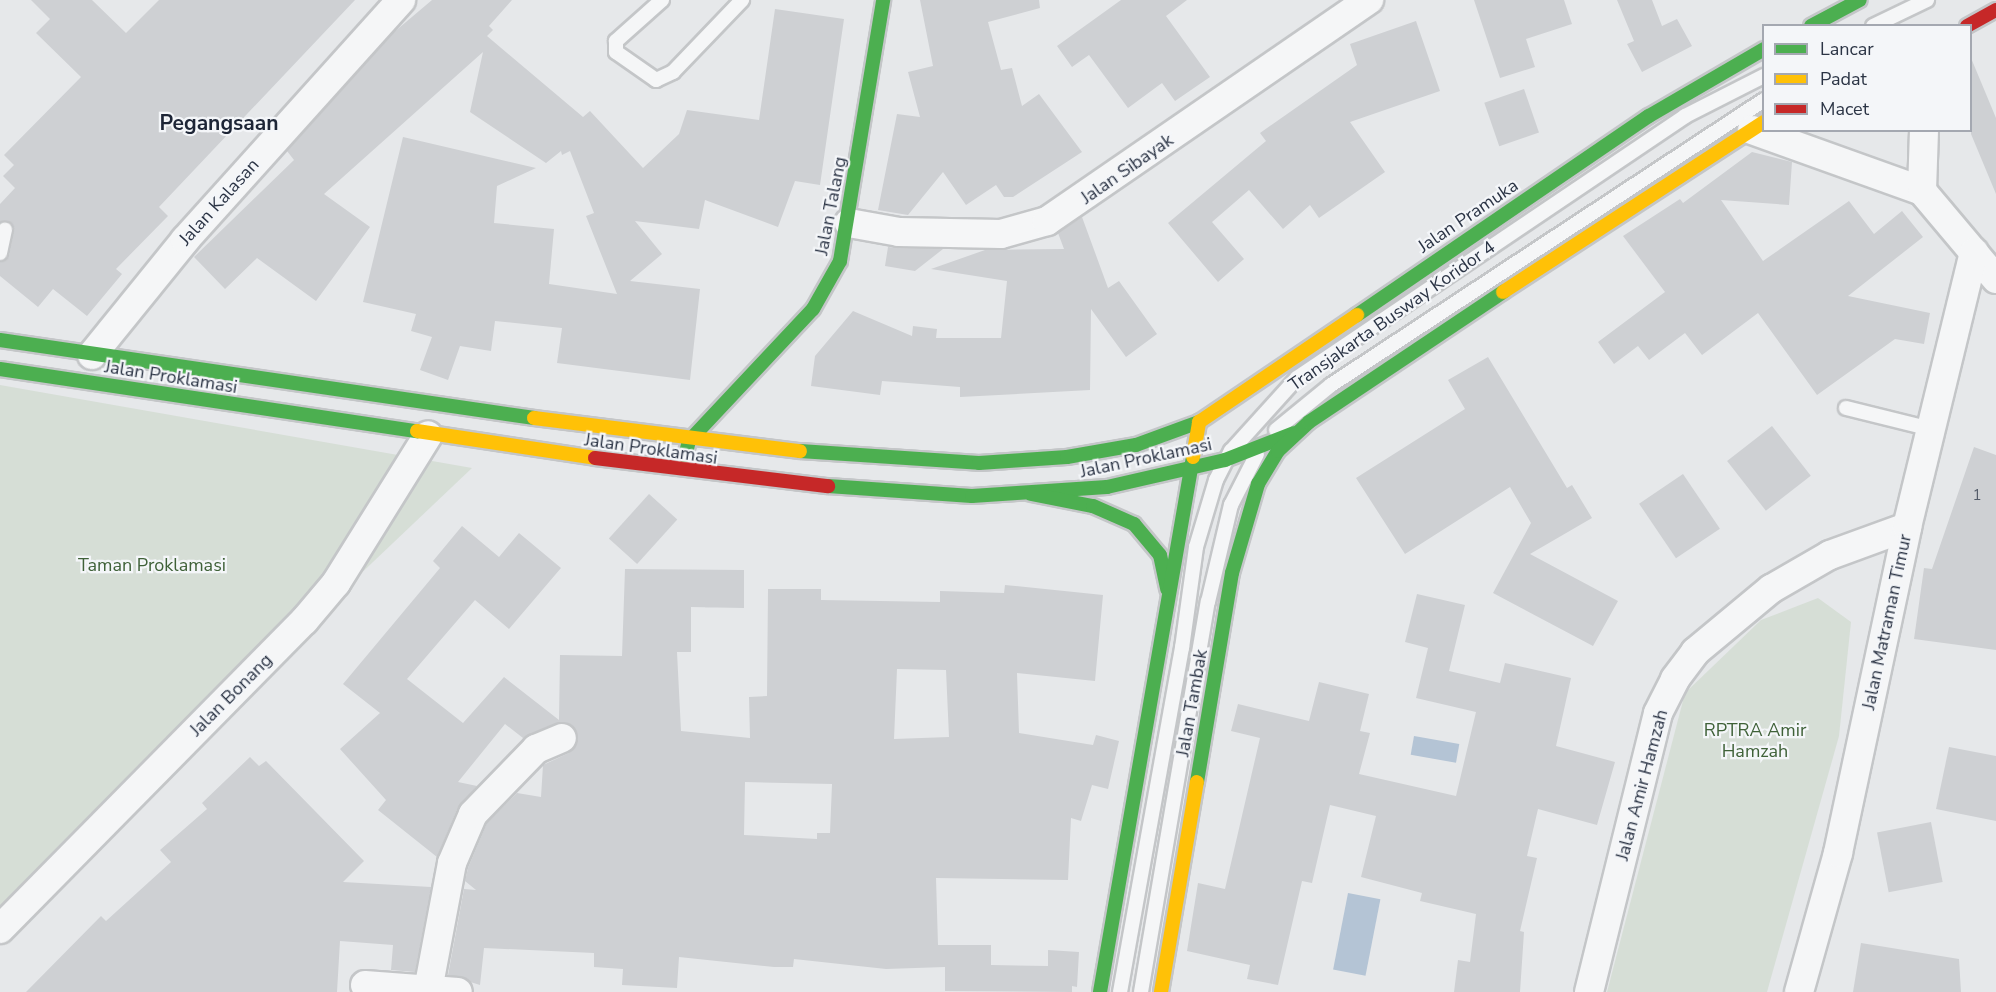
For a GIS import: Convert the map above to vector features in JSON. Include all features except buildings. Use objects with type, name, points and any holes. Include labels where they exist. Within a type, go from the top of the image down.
[{"type":"main road","name":"Jalan Talang","points":[[681,471],[689,441],[813,309],[840,261],[849,223],[883,0]]},
{"type":"main road","points":[[1818,15],[1860,0]]},
{"type":"main road","points":[[1970,24],[1996,10]]},
{"type":"main road","name":"Jalan Pramuka","points":[[1200,422],[1631,128],[1762,51]]},
{"type":"main road","points":[[1294,433],[1758,126]]},
{"type":"main road","name":"Jalan Proklamasi","points":[[0,340],[689,441],[797,452],[979,463],[1105,452],[1200,422]]},
{"type":"main road","name":"Jalan Proklamasi","points":[[0,369],[428,435],[681,471],[903,494],[1031,494],[1107,488],[1226,460],[1294,433]]},
{"type":"main road","points":[[1100,992],[1200,422]]},
{"type":"main road","name":"Jalan Tambak","points":[[1161,992],[1239,546],[1258,484],[1294,433]]},
{"type":"main road","points":[[1031,494],[1093,506],[1134,524],[1160,555],[1169,606]]},
{"type":"street","name":"Jalan Kalasan","points":[[92,355],[185,240],[400,0]]},
{"type":"street","name":"Jalan Sibayak","points":[[849,223],[899,232],[1000,234],[1047,221],[1369,0]]},
{"type":"street","points":[[1773,132],[1922,191],[1996,279]]},
{"type":"street","points":[[1922,191],[1924,132]]},
{"type":"street","name":"Jalan Matraman Timur","points":[[1799,992],[1838,853],[1907,527],[1974,252]]},
{"type":"street","name":"Jalan Bonang","points":[[0,929],[304,621],[336,583],[428,435]]},
{"type":"street","name":"Jalan Amir Hamzah","points":[[1589,992],[1658,713],[1675,679],[1695,652],[1771,589],[1830,555],[1907,527]]},
{"type":"street","points":[[428,990],[452,863],[473,814],[536,748],[562,738]]},
{"type":"street","points":[[365,985],[458,992]]},
{"type":"lane","points":[[662,0],[616,41],[616,52],[656,80],[673,72],[741,0]]},
{"type":"lane","points":[[1878,24],[1927,0]]},
{"type":"lane","name":"Transjakarta Busway Koridor 4","points":[[1120,992],[1182,648],[1196,547],[1226,460],[1272,401],[1297,378],[1685,116],[1762,77]]},
{"type":"lane","name":"Transjakarta Busway Koridor 4","points":[[1141,992],[1211,591],[1235,493],[1261,448],[1286,419],[1331,385],[1762,101]]},
{"type":"lane","points":[[0,253],[4,230]]},
{"type":"lane","points":[[1846,408],[1931,429]]},
{"type":"green space","name":"Taman Proklamasi","points":[[0,385],[472,468],[0,916]]},
{"type":"green space","name":"RPTRA Amir Hamzah","points":[[1818,598],[1851,622],[1839,736],[1767,992],[1607,992],[1685,693],[1761,620]]},
{"type":"water","points":[[1414,736],[1459,744],[1456,763],[1411,755]]},
{"type":"water","points":[[1348,893],[1380,899],[1366,976],[1333,970]]},
{"type":"traffic: fast","points":[[685,456],[689,441],[813,309],[840,261],[883,0]]},
{"type":"traffic: fast","points":[[1815,24],[1860,0]]},
{"type":"traffic: fast","points":[[1357,315],[1649,116],[1762,50]]},
{"type":"traffic: fast","points":[[1197,782],[1232,573],[1258,484],[1278,451],[1309,422],[1503,292]]},
{"type":"traffic: fast","points":[[0,340],[534,418]]},
{"type":"traffic: fast","points":[[0,369],[417,431]]},
{"type":"traffic: fast","points":[[800,451],[979,463],[1067,457],[1136,445],[1199,422]]},
{"type":"traffic: fast","points":[[828,486],[972,496],[1107,487],[1225,460],[1294,433]]},
{"type":"traffic: fast","points":[[1100,992],[1193,457]]},
{"type":"traffic: fast","points":[[1031,494],[1093,506],[1134,524],[1160,555],[1167,589]]},
{"type":"traffic: slow","points":[[1503,292],[1762,123]]},
{"type":"traffic: slow","points":[[1193,457],[1199,422],[1357,315]]},
{"type":"traffic: slow","points":[[534,418],[800,451]]},
{"type":"traffic: slow","points":[[417,431],[595,458]]},
{"type":"traffic: slow","points":[[1161,992],[1197,782]]},
{"type":"traffic: jam","points":[[1971,24],[1996,10]]},
{"type":"traffic: jam","points":[[595,458],[828,486]]},
{"type":"district","name":"Pegangsaan","points":[[219,123]]}]
